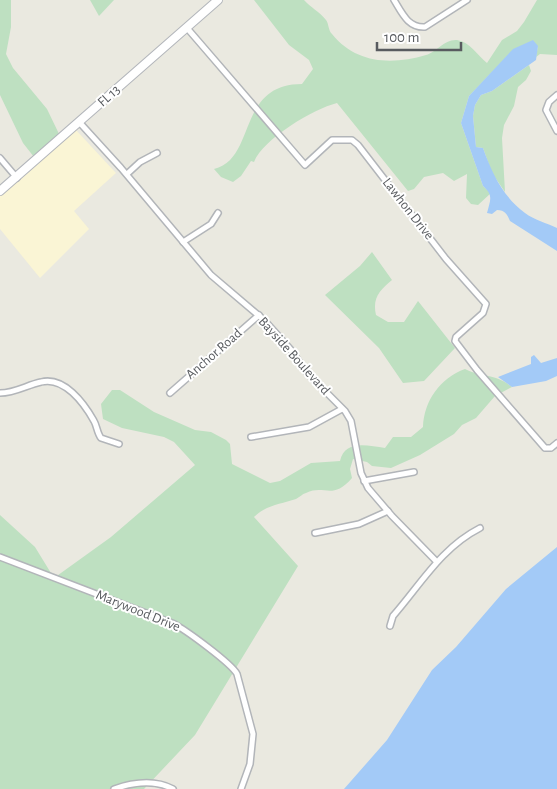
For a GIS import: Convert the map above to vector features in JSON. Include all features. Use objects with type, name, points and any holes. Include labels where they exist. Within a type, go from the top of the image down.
[{"type":"main road","name":"FL 13","points":[[0,191],[218,0]]},
{"type":"street","points":[[394,0],[407,21],[419,28],[425,27],[466,0]]},
{"type":"street","name":"Lawhon Drive","points":[[186,28],[305,166],[332,140],[352,140],[358,145],[446,259],[486,304],[485,311],[456,337],[455,341],[477,370],[546,448],[551,448],[557,443]]},
{"type":"street","points":[[557,95],[551,98],[547,106],[549,119],[557,131]]},
{"type":"street","name":"Bayside Boulevard","points":[[80,122],[211,275],[259,315],[278,335],[307,373],[342,409],[351,421],[364,481],[388,511],[436,561]]},
{"type":"street","points":[[126,174],[140,162],[157,153]]},
{"type":"street","points":[[0,158],[17,178]]},
{"type":"street","points":[[183,242],[211,224],[218,213]]},
{"type":"street","name":"Anchor Road","points":[[170,393],[259,315]]},
{"type":"street","points":[[0,393],[10,392],[42,382],[55,382],[76,395],[92,418],[101,438],[119,444]]},
{"type":"street","points":[[252,437],[309,427],[342,409]]},
{"type":"street","points":[[364,481],[414,472]]},
{"type":"street","points":[[315,533],[359,524],[388,511]]},
{"type":"street","points":[[390,626],[393,616],[436,561],[458,541],[480,528]]},
{"type":"street","name":"Marywood Drive","points":[[0,557],[172,623],[190,633],[219,658],[232,666],[237,674],[253,734],[250,764],[240,789]]},
{"type":"street","points":[[114,789],[130,784],[152,782],[173,789]]},
{"type":"shaded area","points":[[76,130],[116,173],[74,211],[89,229],[40,278],[0,229],[0,195]]},
{"type":"green space","points":[[0,0],[11,0],[11,27],[6,54],[13,68],[47,109],[60,136],[34,157],[23,143],[0,95]]},
{"type":"green space","points":[[90,0],[114,0],[99,16]]},
{"type":"green space","points":[[254,0],[304,0],[324,17],[331,32],[342,44],[352,51],[375,60],[400,60],[426,55],[452,40],[457,40],[470,46],[487,63],[502,40],[517,31],[537,0],[557,0],[557,55],[540,54],[536,57],[538,46],[513,50],[469,96],[461,123],[483,186],[491,193],[478,205],[471,204],[466,198],[467,174],[454,181],[443,173],[424,177],[414,189],[408,191],[337,103],[303,118],[278,135],[267,144],[254,162],[251,161],[241,176],[233,182],[221,177],[214,169],[227,162],[237,152],[256,108],[266,96],[281,87],[302,84],[313,69],[309,60],[289,45]]},
{"type":"green space","points":[[529,65],[531,71],[526,80],[518,87],[514,106],[504,125],[502,138],[505,192],[492,173],[483,148],[476,147],[473,116],[475,105],[481,95],[492,91]]},
{"type":"green space","points":[[372,252],[392,280],[384,287],[376,299],[376,315],[388,322],[404,322],[418,301],[455,348],[424,381],[403,383],[379,348],[325,295],[360,266]]},
{"type":"green space","points":[[465,369],[500,380],[512,387],[495,396],[476,418],[462,425],[454,434],[420,455],[391,468],[372,466],[367,462],[353,459],[350,469],[352,478],[339,489],[329,491],[318,490],[303,494],[296,499],[269,507],[254,517],[298,566],[195,735],[144,789],[0,789],[0,515],[35,547],[54,578],[111,537],[195,465],[174,442],[164,437],[122,428],[103,419],[101,404],[112,390],[120,390],[154,412],[195,430],[211,432],[226,440],[230,444],[232,464],[270,483],[280,481],[311,463],[340,461],[347,449],[352,447],[365,445],[385,448],[393,437],[411,437],[423,427],[426,408],[441,384]]},
{"type":"water","points":[[533,40],[538,46],[536,60],[492,91],[481,95],[475,105],[473,116],[476,147],[483,148],[499,184],[517,207],[532,218],[557,228],[557,251],[510,221],[504,212],[497,210],[492,214],[487,213],[490,196],[483,186],[461,123],[469,96],[513,49]]},
{"type":"water","points":[[534,355],[541,363],[557,358],[557,376],[546,381],[512,387],[498,377],[531,364],[531,357]]},
{"type":"water","points":[[557,547],[557,789],[344,789],[387,740],[432,670],[456,647],[506,589]]}]
